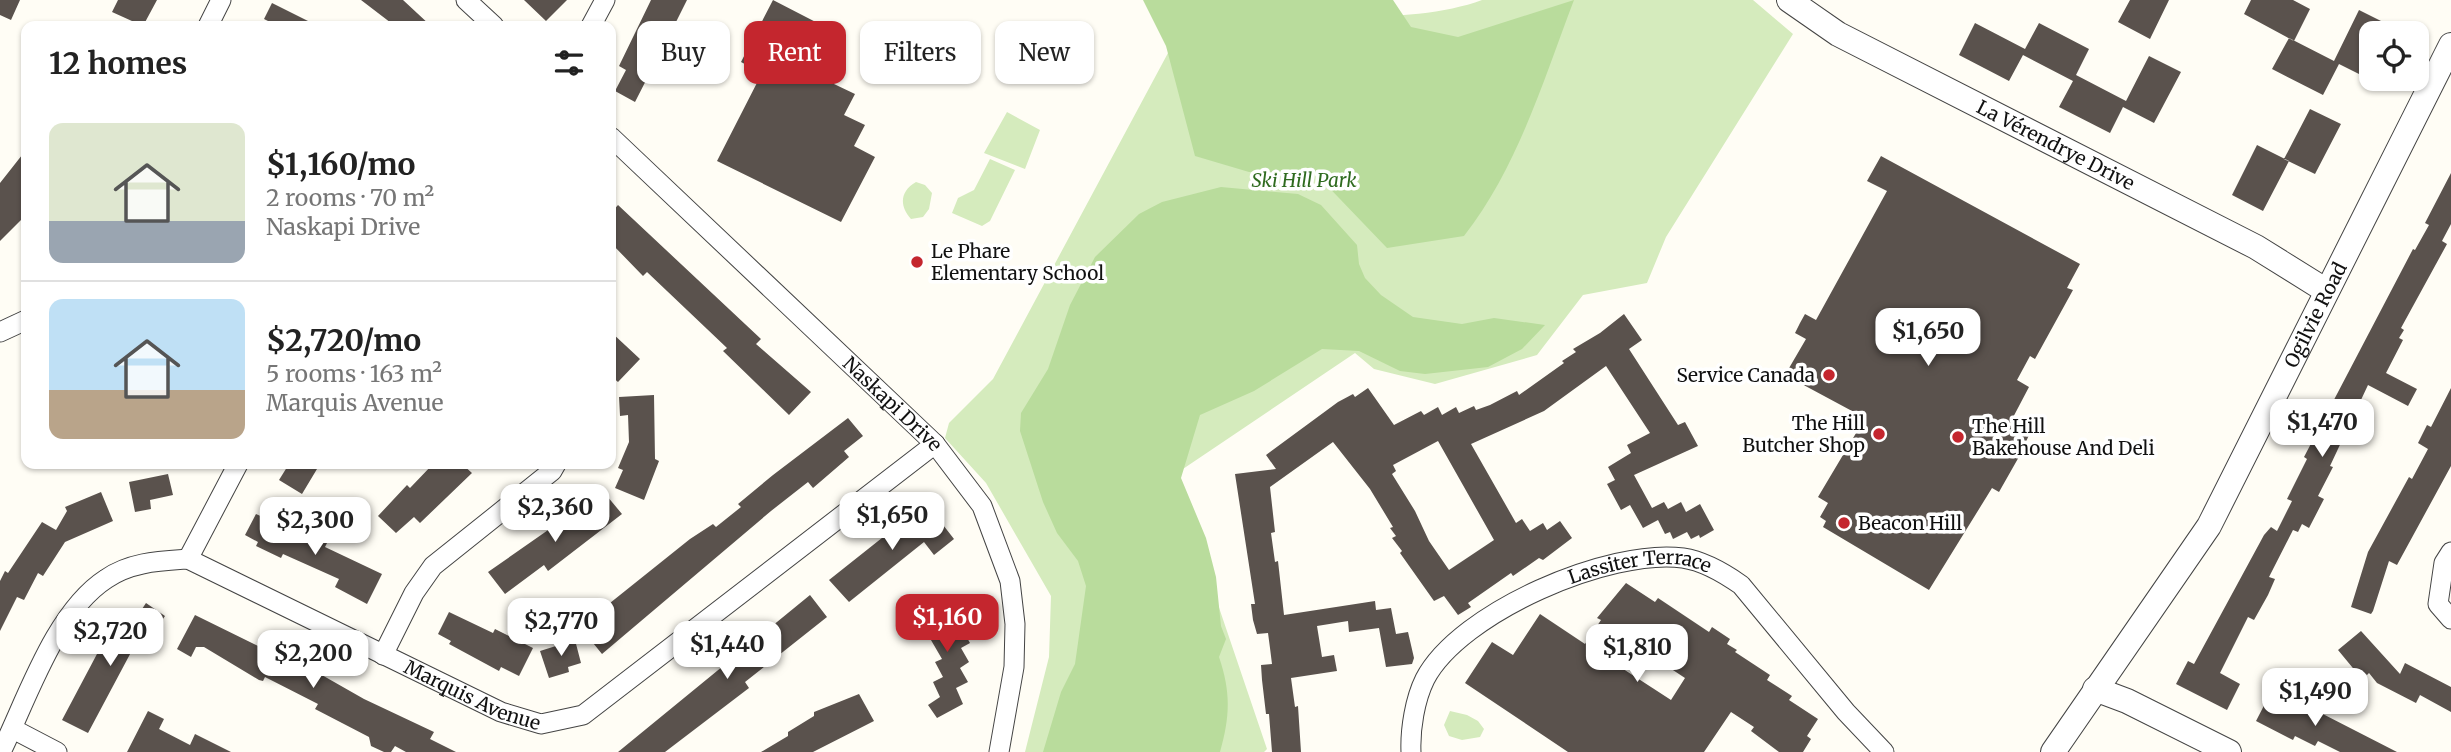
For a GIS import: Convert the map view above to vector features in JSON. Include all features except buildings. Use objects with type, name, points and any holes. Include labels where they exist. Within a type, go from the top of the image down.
[{"type":"street","points":[[210,21],[221,0]]},
{"type":"street","points":[[466,0],[489,21]]},
{"type":"street","points":[[594,21],[605,0]]},
{"type":"street","name":"La Vérendrye Drive","points":[[1789,0],[1838,34],[2256,247],[2325,290]]},
{"type":"street","name":"Ogilvie Road","points":[[2053,752],[2209,526],[2325,290],[2451,45]]},
{"type":"street","name":"Naskapi Drive","points":[[616,142],[935,444],[982,506],[1010,581],[1014,624],[1014,667],[999,752]]},
{"type":"street","points":[[0,332],[21,322]]},
{"type":"street","name":"Marquis Avenue","points":[[188,559],[501,712],[541,724],[583,715],[935,444]]},
{"type":"street","points":[[1,752],[54,642],[75,609],[106,579],[144,562],[188,559],[234,469]]},
{"type":"street","points":[[383,655],[414,593],[433,566],[553,469]]},
{"type":"street","points":[[2451,552],[2444,563],[2438,604],[2451,619]]},
{"type":"street","name":"Lassiter Terrace","points":[[1411,752],[1417,701],[1425,680],[1452,645],[1507,607],[1582,572],[1609,563],[1659,556],[1686,559],[1726,574],[1741,585],[1846,712],[1884,752]]},
{"type":"street","points":[[2095,689],[2127,701],[2229,752]]},
{"type":"street","points":[[13,729],[57,752]]},
{"type":"green space","points":[[1143,0],[1393,0],[1411,27],[1458,37],[1574,0],[1528,122],[1500,181],[1464,236],[1387,248],[1315,173],[1249,172],[1195,156],[1166,46]]},
{"type":"green space","name":"Ski Hill Park","points":[[1482,0],[1753,0],[1793,34],[1666,237],[1647,283],[1583,295],[1537,355],[1435,384],[1374,369],[1355,353],[1174,475],[1267,749],[1264,752],[1025,752],[1049,657],[1051,596],[986,483],[945,438],[949,423],[993,379],[1190,12],[1379,17],[1451,9]]},
{"type":"green space","points":[[1007,112],[1040,130],[1025,169],[984,153]]},
{"type":"green space","points":[[990,159],[1015,170],[990,221],[982,226],[952,213],[958,198],[974,190]]},
{"type":"green space","points":[[916,182],[925,185],[932,193],[929,209],[923,217],[911,219],[904,209],[903,199],[907,190]]},
{"type":"green space","points":[[1221,187],[1298,194],[1321,205],[1357,245],[1359,264],[1365,278],[1381,295],[1413,317],[1462,324],[1494,318],[1545,325],[1522,349],[1488,367],[1425,374],[1400,371],[1359,351],[1322,349],[1254,391],[1200,415],[1181,478],[1206,538],[1216,577],[1221,626],[1226,639],[1219,657],[1226,682],[1228,705],[1220,752],[1043,752],[1061,692],[1075,664],[1086,586],[1078,561],[1057,533],[1043,502],[1020,431],[1021,413],[1048,369],[1070,305],[1095,257],[1139,214],[1162,202]]},
{"type":"green space","points":[[1450,711],[1478,721],[1484,729],[1480,737],[1462,740],[1449,736],[1444,725]]},
{"type":"place","name":"Le Phare Elementary School","points":[[917,262]]},
{"type":"place","name":"Service Canada","points":[[1829,375]]},
{"type":"place","name":"The Hill Butcher Shop","points":[[1879,434]]},
{"type":"place","name":"The Hill Bakehouse And Deli","points":[[1958,437]]},
{"type":"place","name":"Beacon Hill","points":[[1844,523]]}]
